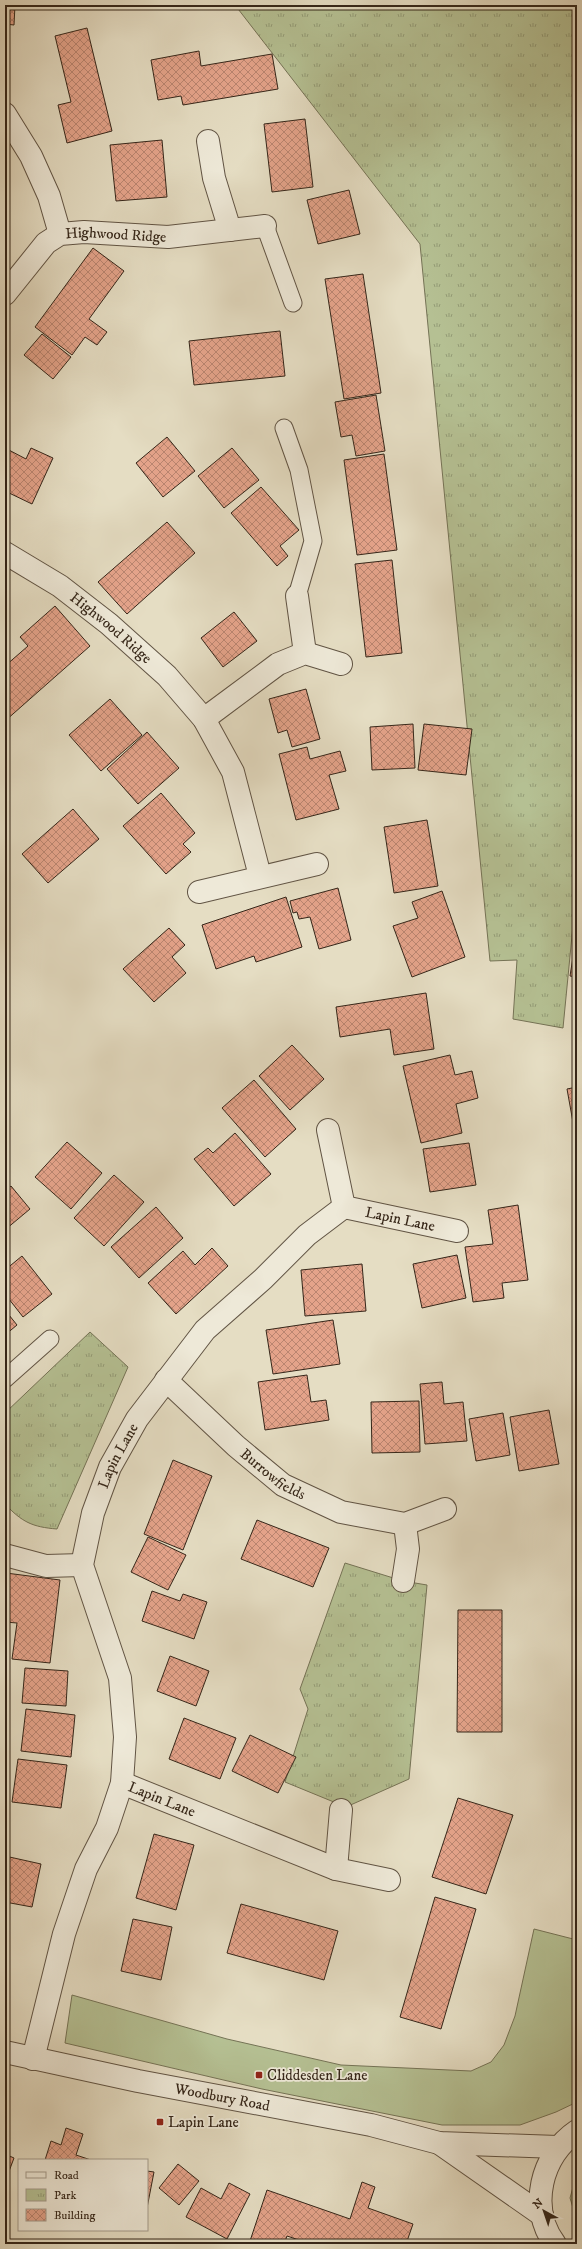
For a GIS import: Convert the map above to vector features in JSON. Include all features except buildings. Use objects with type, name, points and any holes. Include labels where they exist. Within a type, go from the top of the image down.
[{"type":"street","points":[[5,114],[31,156],[49,196],[60,234]]},
{"type":"street","points":[[208,141],[214,178],[230,230]]},
{"type":"street","name":"Highwood Ridge","points":[[5,294],[46,243],[60,234],[84,232],[168,237],[265,226]]},
{"type":"street","name":"Highwood Ridge","points":[[5,553],[60,586],[109,624],[167,676],[204,719],[233,772],[260,876]]},
{"type":"street","points":[[297,596],[305,653]]},
{"type":"street","points":[[204,719],[278,664],[305,653],[342,664]]},
{"type":"street","points":[[199,892],[260,876],[317,864]]},
{"type":"street","name":"Lapin Lane","points":[[328,1130],[344,1207]]},
{"type":"street","name":"Lapin Lane","points":[[33,2059],[64,1934],[86,1869],[107,1828],[122,1784],[125,1737],[120,1678],[82,1565],[93,1512],[110,1467],[137,1419],[205,1330],[263,1279],[307,1235],[344,1207],[457,1231]]},
{"type":"street","name":"Burrowfields","points":[[166,1380],[236,1446],[283,1485],[341,1512],[405,1524]]},
{"type":"street","points":[[404,1581],[408,1549],[405,1524],[445,1509]]},
{"type":"street","points":[[5,1555],[46,1566],[82,1565]]},
{"type":"street","name":"Lapin Lane","points":[[122,1784],[336,1869],[389,1880]]},
{"type":"street","points":[[336,1869],[341,1810]]},
{"type":"street","name":"Woodbury Road","points":[[5,2052],[33,2059],[371,2125],[439,2143],[558,2147]]},
{"type":"street","points":[[555,2244],[542,2215],[542,2182],[549,2163],[558,2147],[577,2130]]},
{"type":"street","name":"Woodbury Road","points":[[439,2143],[542,2215]]},
{"type":"lane","name":"Highwood Ridge","points":[[265,226],[293,303]]},
{"type":"lane","points":[[284,428],[299,470],[313,541],[297,596]]},
{"type":"lane","points":[[5,1379],[50,1339]]},
{"type":"green space","points":[[235,5],[577,5],[577,884],[563,1028],[513,1019],[517,960],[490,961],[420,244]]},
{"type":"green space","points":[[90,1332],[128,1367],[57,1529],[41,1527],[22,1519],[5,1504],[5,1413]]},
{"type":"green space","points":[[345,1563],[403,1581],[427,1585],[409,1779],[346,1807],[285,1782],[308,1709],[300,1689]]},
{"type":"green space","points":[[534,1929],[577,1940],[577,2102],[556,2112],[520,2125],[442,2125],[262,2089],[65,2043],[72,1995],[227,2039],[341,2065],[471,2071],[491,2062],[504,2045],[515,2016]]},
{"type":"green space","points":[[577,2173],[577,2221],[570,2198]]},
{"type":"place","name":"Cliddesden Lane","points":[[259,2075]]},
{"type":"place","name":"Lapin Lane","points":[[160,2122]]}]
